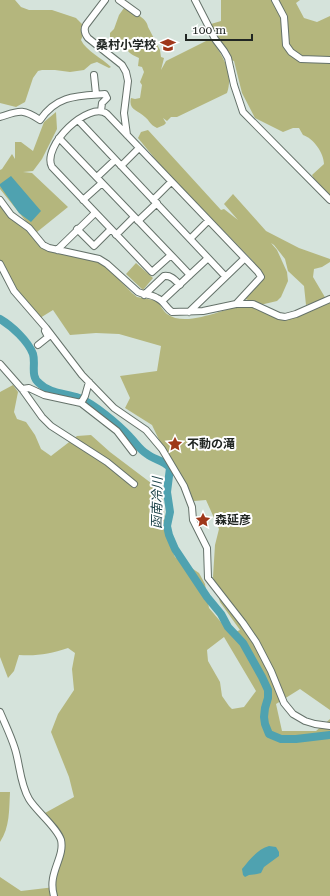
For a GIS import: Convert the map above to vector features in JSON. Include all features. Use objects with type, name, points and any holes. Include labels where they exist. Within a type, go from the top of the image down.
[{"type":"street","points":[[106,0],[86,25],[84,30],[85,35],[122,65],[126,72],[128,81],[124,113],[127,136]]},
{"type":"street","points":[[119,0],[137,13]]},
{"type":"street","points":[[195,0],[215,38],[228,58],[234,85],[240,99],[241,108],[330,200]]},
{"type":"street","points":[[275,0],[284,17],[286,45],[291,52],[301,59],[330,60]]},
{"type":"street","points":[[94,75],[96,94]]},
{"type":"street","points":[[0,117],[16,112],[23,112],[29,113],[40,120],[50,108],[66,98],[96,94],[105,94],[107,98],[102,103],[102,111]]},
{"type":"street","points":[[170,255],[152,272],[52,168],[49,162],[52,152],[59,138],[68,127],[78,120],[97,112],[102,111],[108,114],[127,136],[258,272],[261,277],[236,304]]},
{"type":"street","points":[[78,120],[225,276]]},
{"type":"street","points":[[59,138],[190,275]]},
{"type":"street","points":[[121,166],[139,148]]},
{"type":"street","points":[[97,177],[115,160]]},
{"type":"street","points":[[116,235],[155,202],[171,182]]},
{"type":"street","points":[[83,200],[102,183]]},
{"type":"street","points":[[0,200],[12,215],[29,228],[35,238],[43,245],[56,250],[99,259],[107,264],[138,292],[144,295],[154,296],[162,301],[172,312],[203,311],[236,304],[253,304],[279,316],[286,317],[330,299]]},
{"type":"street","points":[[56,250],[95,213]]},
{"type":"street","points":[[190,239],[208,221]]},
{"type":"street","points":[[77,229],[94,246],[110,229]]},
{"type":"street","points":[[162,301],[208,258]]},
{"type":"street","points":[[189,312],[244,259]]},
{"type":"street","points":[[0,264],[14,291],[90,382],[114,408],[146,430],[170,461],[184,486],[192,508],[193,520],[207,548],[208,578],[256,642],[271,671],[284,703],[293,714],[305,721],[330,726]]},
{"type":"street","points":[[144,295],[164,276],[172,277],[180,285]]},
{"type":"street","points":[[38,345],[48,337],[45,331],[46,328]]},
{"type":"street","points":[[0,364],[22,389],[42,417],[51,426],[107,462],[134,484]]},
{"type":"street","points":[[81,403],[86,396],[90,382]]},
{"type":"street","points":[[22,389],[29,388],[44,395],[81,403],[118,431],[133,452]]},
{"type":"street","points":[[0,712],[15,749],[28,798],[57,832],[61,839],[61,849],[52,884],[54,896]]},
{"type":"green space","points":[[0,0],[15,0],[21,7],[29,10],[52,10],[76,18],[82,24],[83,35],[81,40],[83,44],[111,67],[109,68],[97,62],[91,64],[84,70],[70,72],[55,70],[38,71],[33,78],[25,102],[16,107],[0,103]]},
{"type":"green space","points":[[221,0],[300,0],[296,3],[304,18],[317,22],[330,16],[330,197],[312,175],[324,164],[322,155],[314,143],[303,135],[299,128],[293,128],[283,132],[255,118],[242,93],[234,61],[231,60],[211,24],[221,21]]},
{"type":"green space","points":[[124,8],[139,15],[147,23],[160,50],[161,57],[164,58],[161,70],[166,61],[210,39],[226,64],[229,78],[227,93],[177,117],[171,117],[167,121],[163,118],[166,123],[157,128],[152,125],[147,118],[132,107],[130,102],[131,98],[140,98],[142,85],[140,82],[144,72],[142,67],[138,66],[139,58],[130,53],[118,40],[110,37],[110,33],[114,29],[119,15]]},
{"type":"green space","points":[[56,112],[57,129],[42,159],[33,171],[23,172],[32,173],[68,207],[37,232],[29,225],[0,189],[0,170],[12,154],[15,159],[15,142],[21,142],[33,151],[44,122]]},
{"type":"green space","points":[[148,130],[221,210],[224,209],[238,220],[224,204],[233,194],[266,231],[299,248],[330,259],[330,262],[322,267],[314,269],[313,277],[326,299],[306,305],[304,286],[288,271],[285,259],[271,243],[277,250],[287,272],[288,281],[281,297],[277,301],[260,305],[243,298],[263,277],[253,261],[161,166],[138,138],[141,132]]},
{"type":"green space","points":[[0,199],[14,221],[33,236],[36,241],[48,248],[99,259],[137,297],[158,301],[167,314],[175,318],[196,318],[253,304],[287,318],[330,298],[330,710],[300,689],[276,704],[282,731],[316,731],[330,719],[330,896],[0,896],[0,877],[21,891],[55,887],[64,837],[45,813],[74,797],[69,777],[51,732],[58,714],[74,690],[72,669],[75,653],[68,648],[44,654],[19,655],[14,671],[8,678],[0,657],[0,392],[13,385],[18,392],[14,412],[17,419],[26,422],[35,435],[41,449],[51,456],[77,436],[91,435],[110,452],[151,483],[160,486],[164,511],[165,532],[175,557],[199,573],[205,584],[209,608],[231,634],[240,630],[220,602],[213,577],[215,545],[219,529],[206,500],[194,501],[170,463],[152,425],[125,408],[130,398],[120,376],[157,371],[161,346],[119,334],[96,333],[70,335],[53,310],[40,318],[17,292],[0,263]],"holes":[[[224,637],[256,691],[244,707],[232,709],[222,696],[220,682],[208,661],[207,650]]]},
{"type":"green space","points":[[136,263],[153,278],[143,290],[126,274]]},
{"type":"green space","points":[[0,792],[10,792],[6,830],[0,842]]},
{"type":"water","points":[[11,176],[41,211],[31,222],[19,213],[0,186],[0,184]]},
{"type":"water","points":[[269,846],[276,847],[279,852],[279,856],[264,867],[261,873],[245,877],[242,869],[258,852]]},
{"type":"waterway","name":"函南冷川","points":[[0,319],[19,334],[31,349],[34,358],[35,377],[43,387],[58,393],[74,396],[92,405],[119,426],[144,452],[165,463],[170,468],[167,492],[170,512],[167,526],[169,535],[175,549],[207,597],[221,614],[228,627],[243,643],[262,677],[268,690],[264,717],[269,734],[281,739],[296,739],[330,735]]},
{"type":"place","name":"桑村小学校","points":[[168,45]]},
{"type":"place","name":"不動の滝","points":[[175,444]]},
{"type":"place","name":"森延彦","points":[[203,520]]}]
